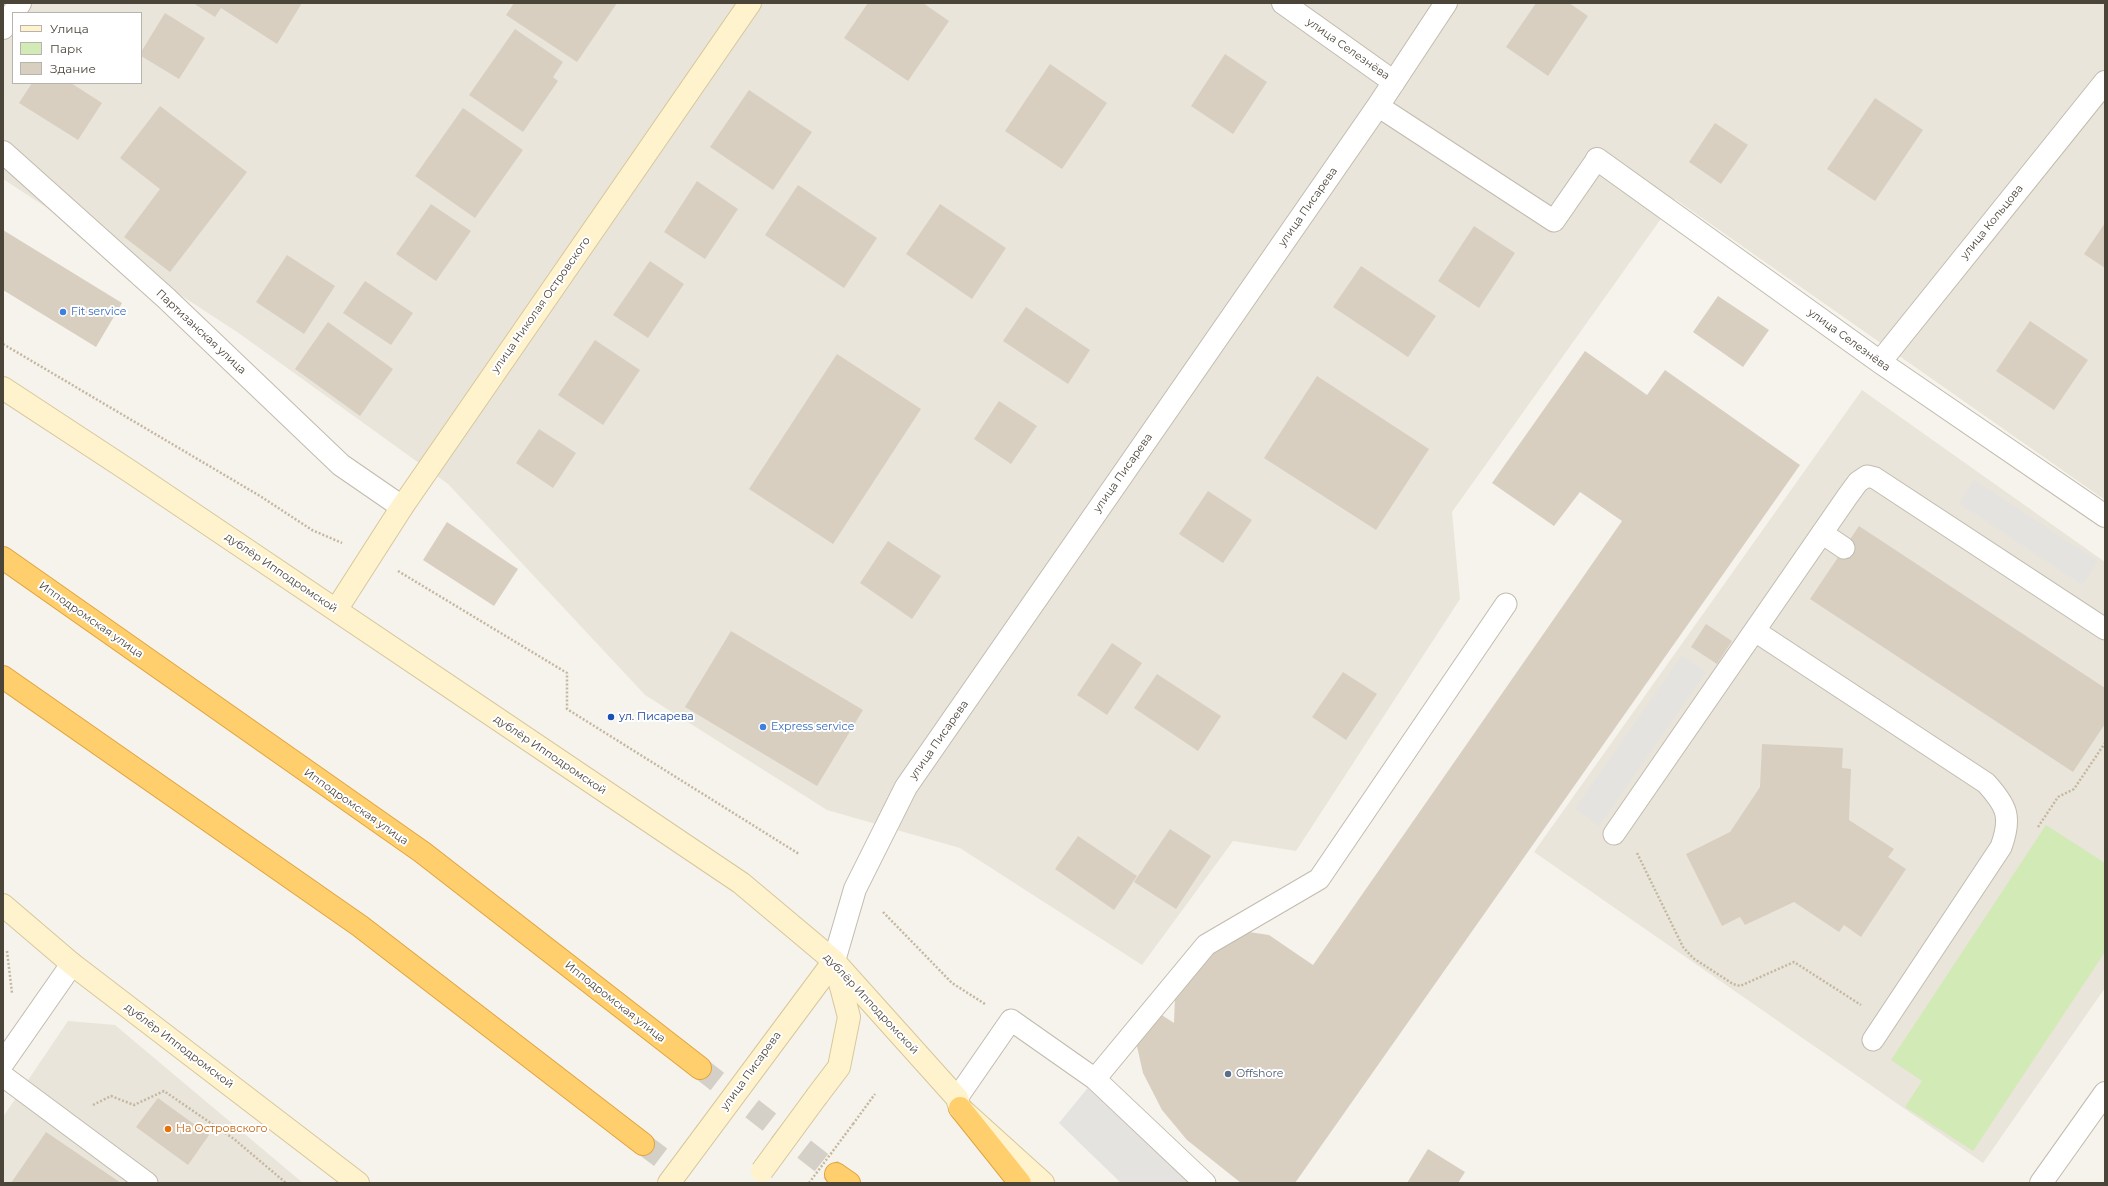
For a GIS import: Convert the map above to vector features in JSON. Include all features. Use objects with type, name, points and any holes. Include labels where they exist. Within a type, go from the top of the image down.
[{"type":"highway","name":"Ипподромская улица","points":[[3,558],[422,852],[700,1068]]},
{"type":"highway","points":[[3,677],[360,926],[643,1144]]},
{"type":"highway","points":[[959,1103],[1020,1183]]},
{"type":"street","points":[[14,12],[20,3]]},
{"type":"street","name":"улица Николая Островского","points":[[336,610],[402,507],[750,3]]},
{"type":"street","name":"улица Селезнёва","points":[[1283,3],[1394,82]]},
{"type":"street","name":"улица Писарева","points":[[669,1183],[834,961],[855,888],[906,788],[1378,106],[1446,3]]},
{"type":"street","points":[[3,28],[12,15]]},
{"type":"street","name":"улица Кольцова","points":[[1880,362],[2105,82]]},
{"type":"street","name":"Партизанская улица","points":[[3,152],[166,298],[341,465],[402,507]]},
{"type":"street","name":"улица Селезнёва","points":[[1597,159],[1880,362],[2105,516]]},
{"type":"street","name":"дублёр Ипподромской","points":[[3,388],[741,883],[834,961],[959,1103],[1043,1183]]},
{"type":"street","name":"дублёр Ипподромской","points":[[3,905],[72,964],[358,1183]]},
{"type":"street","points":[[754,1183],[839,1067],[848,1017],[834,961]]},
{"type":"street","points":[[3,1063],[72,964]]},
{"type":"street","points":[[2041,1183],[2105,1093]]},
{"type":"lane","points":[[1378,106],[1554,221],[1597,159]]},
{"type":"lane","points":[[1618,828],[1858,482],[1867,476],[1875,478],[2105,629]]},
{"type":"lane","points":[[1822,534],[1844,548]]},
{"type":"lane","points":[[1095,1079],[1206,945],[1319,879],[1506,604]]},
{"type":"lane","points":[[1755,631],[1986,783],[2000,798],[2006,811],[2007,830],[2001,847],[1874,1040]]},
{"type":"lane","points":[[959,1103],[1011,1020],[1095,1079],[1205,1183]]},
{"type":"lane","points":[[3,1076],[147,1183]]},
{"type":"path","points":[[3,344],[260,496],[312,530],[372,556],[567,673],[567,709],[799,854]]},
{"type":"path","points":[[1618,828],[1683,947],[1693,958],[1733,984],[1740,986],[1794,962],[1886,1022]]},
{"type":"path","points":[[883,912],[952,983],[1011,1020]]},
{"type":"path","points":[[7,950],[12,995]]},
{"type":"path","points":[[63,1121],[111,1096],[134,1105],[164,1091],[234,1139],[286,1183]]},
{"type":"path","points":[[809,1183],[876,1094]]},
{"type":"shaded area","points":[[3,3],[2105,3],[2105,500],[1675,199],[1452,512],[1460,599],[1296,851],[1233,841],[1142,965],[960,848],[827,810],[645,695],[448,484],[240,334],[3,179]]},
{"type":"shaded area","points":[[1862,390],[2105,562],[2105,988],[1983,1163],[1534,852]]},
{"type":"shaded area","points":[[1974,480],[2098,561],[2082,585],[1959,503]]},
{"type":"shaded area","points":[[1682,655],[1706,672],[1599,826],[1575,809]]},
{"type":"shaded area","points":[[68,1021],[115,1025],[303,1183],[3,1183],[3,1117]]},
{"type":"shaded area","points":[[1095,1079],[1205,1183],[1121,1183],[1059,1123]]},
{"type":"green space","points":[[2046,825],[2105,863],[2105,952],[1973,1151],[1905,1107],[1922,1081],[1891,1060]]},
{"type":"building","points":[[193,3],[302,3],[277,44],[221,8],[215,17]]},
{"type":"building","points":[[514,3],[617,3],[577,62],[506,15]]},
{"type":"building","points":[[868,3],[923,3],[949,21],[908,81],[844,38]]},
{"type":"building","points":[[1536,3],[1569,3],[1588,16],[1548,76],[1506,47]]},
{"type":"building","points":[[165,13],[205,38],[179,79],[142,57],[142,50]]},
{"type":"building","points":[[515,29],[563,62],[553,77],[558,81],[523,132],[469,95]]},
{"type":"building","points":[[1225,54],[1267,82],[1233,134],[1191,106]]},
{"type":"building","points":[[1050,64],[1107,103],[1062,169],[1005,131]]},
{"type":"building","points":[[31,84],[73,84],[102,103],[78,140],[19,103]]},
{"type":"building","points":[[749,90],[812,132],[773,190],[710,147]]},
{"type":"building","points":[[1875,98],[1923,130],[1875,201],[1827,169]]},
{"type":"building","points":[[160,106],[247,172],[170,272],[124,237],[160,189],[120,158]]},
{"type":"building","points":[[463,108],[523,150],[475,218],[415,176]]},
{"type":"building","points":[[1715,123],[1748,145],[1721,184],[1689,162]]},
{"type":"building","points":[[697,181],[738,209],[705,259],[664,232]]},
{"type":"building","points":[[798,185],[877,238],[844,288],[765,235]]},
{"type":"building","points":[[431,204],[471,231],[436,281],[396,254]]},
{"type":"building","points":[[940,204],[1006,248],[972,299],[906,254]]},
{"type":"building","points":[[2105,223],[2105,268],[2084,254]]},
{"type":"building","points":[[1474,226],[1515,253],[1479,308],[1438,281]]},
{"type":"building","points":[[3,230],[122,303],[96,347],[3,290]]},
{"type":"building","points":[[287,255],[335,286],[304,334],[256,302]]},
{"type":"building","points":[[650,261],[684,284],[648,338],[613,315]]},
{"type":"building","points":[[1361,266],[1436,316],[1408,357],[1333,307]]},
{"type":"building","points":[[365,281],[413,313],[391,345],[343,313]]},
{"type":"building","points":[[1718,296],[1769,330],[1743,367],[1693,332]]},
{"type":"building","points":[[1026,307],[1090,350],[1068,384],[1003,341]]},
{"type":"building","points":[[2030,321],[2088,360],[2054,410],[1996,371]]},
{"type":"building","points":[[328,322],[393,369],[360,416],[295,369]]},
{"type":"building","points":[[595,340],[640,370],[603,425],[558,395]]},
{"type":"building","points":[[1585,351],[1647,395],[1665,370],[1800,465],[1295,1183],[1241,1183],[1187,1140],[1162,1110],[1143,1073],[1136,1042],[1157,1012],[1174,1023],[1175,997],[1225,937],[1249,932],[1269,935],[1313,965],[1622,521],[1580,492],[1554,526],[1492,483]]},
{"type":"building","points":[[837,354],[921,409],[833,544],[749,489]]},
{"type":"building","points":[[1317,376],[1429,449],[1376,530],[1264,458]]},
{"type":"building","points":[[999,401],[1037,426],[1011,464],[974,439]]},
{"type":"building","points":[[539,429],[576,453],[553,488],[516,463]]},
{"type":"building","points":[[1208,491],[1252,520],[1223,563],[1179,534]]},
{"type":"building","points":[[447,522],[518,569],[494,606],[423,560]]},
{"type":"building","points":[[1859,526],[2105,688],[2105,724],[2073,772],[1810,599]]},
{"type":"building","points":[[888,541],[941,576],[912,619],[860,583]]},
{"type":"building","points":[[1706,624],[1732,641],[1717,664],[1691,647]]},
{"type":"building","points":[[731,631],[863,710],[817,786],[685,707]]},
{"type":"building","points":[[1112,643],[1142,663],[1107,715],[1077,695]]},
{"type":"building","points":[[1343,672],[1377,694],[1346,740],[1312,717]]},
{"type":"building","points":[[1157,674],[1221,716],[1198,751],[1134,708]]},
{"type":"building","points":[[1762,744],[1843,748],[1842,768],[1851,769],[1849,820],[1894,849],[1888,857],[1906,869],[1861,937],[1844,925],[1839,932],[1794,902],[1745,925],[1740,917],[1722,926],[1686,854],[1730,832],[1760,787]]},
{"type":"building","points":[[1170,829],[1211,856],[1176,909],[1134,882]]},
{"type":"building","points":[[1078,836],[1137,876],[1114,910],[1055,869]]},
{"type":"building","points":[[158,1098],[209,1135],[188,1165],[136,1127]]},
{"type":"building","points":[[46,1132],[121,1183],[11,1183]]},
{"type":"building","points":[[1428,1149],[1465,1172],[1458,1183],[1407,1183]]},
{"type":"tunnel","points":[[700,1068],[836,1174]]},
{"type":"tunnel","points":[[643,1144],[695,1183]]},
{"type":"place","name":"Fit service","points":[[63,312]]},
{"type":"place","name":"ул. Писарева","points":[[611,717]]},
{"type":"place","name":"Express service","points":[[763,727]]},
{"type":"place","name":"Offshore","points":[[1228,1074]]},
{"type":"place","name":"На Островского","points":[[168,1129]]}]
